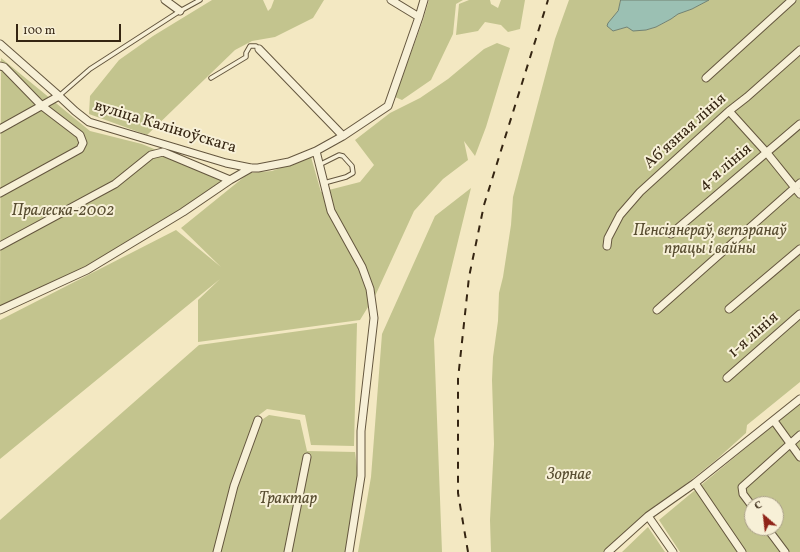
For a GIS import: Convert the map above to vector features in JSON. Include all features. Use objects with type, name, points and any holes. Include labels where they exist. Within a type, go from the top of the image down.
[{"type":"street","points":[[166,0],[180,11]]},
{"type":"street","points":[[391,0],[419,17]]},
{"type":"street","name":"вуліца Каліноўскага","points":[[0,44],[89,122],[226,163],[258,168],[275,166],[316,151],[343,136],[388,106],[424,0]]},
{"type":"street","points":[[706,78],[792,0]]},
{"type":"street","points":[[259,49],[343,136]]},
{"type":"street","name":"Абʼязная лінія","points":[[607,246],[608,238],[620,215],[640,192],[729,111],[800,50]]},
{"type":"street","points":[[0,66],[4,67],[42,106],[80,135],[83,143],[80,149],[0,193]]},
{"type":"street","points":[[0,129],[59,96]]},
{"type":"street","points":[[729,111],[797,185],[800,194]]},
{"type":"street","name":"4-я лінія","points":[[671,234],[800,124]]},
{"type":"street","points":[[316,151],[331,211],[362,267],[370,289],[374,318],[361,431],[361,476],[349,552]]},
{"type":"street","points":[[0,246],[115,184],[151,155],[163,152],[230,180]]},
{"type":"street","points":[[0,310],[87,270],[183,212],[230,180],[251,168]]},
{"type":"street","points":[[657,310],[797,185]]},
{"type":"street","points":[[729,309],[800,249]]},
{"type":"street","name":"1-я лінія","points":[[727,378],[800,314]]},
{"type":"street","points":[[608,552],[648,516],[695,483],[800,400]]},
{"type":"street","points":[[217,552],[234,486],[258,420]]},
{"type":"street","points":[[774,421],[800,457]]},
{"type":"street","points":[[744,496],[742,487],[800,435]]},
{"type":"street","points":[[288,552],[307,458]]},
{"type":"street","points":[[695,483],[742,552]]},
{"type":"street","points":[[648,516],[673,552]]},
{"type":"street","points":[[773,536],[785,552]]},
{"type":"lane","points":[[59,96],[90,69],[180,11],[200,0]]},
{"type":"lane","points":[[211,78],[246,57],[246,52],[250,46],[256,46],[259,49]]},
{"type":"lane","points":[[320,165],[339,156],[343,156],[352,166],[353,173],[346,177],[324,183]]},
{"type":"green space","points":[[212,0],[263,0],[268,11],[274,0],[324,0],[313,18],[275,37],[252,41],[235,50],[147,135],[89,114],[90,96],[119,60],[153,36]]},
{"type":"green space","points":[[429,0],[463,0],[456,4],[453,34],[431,80],[402,100],[395,97]]},
{"type":"green space","points":[[469,0],[490,0],[491,4],[498,8],[501,0],[525,0],[520,29],[508,32],[501,25],[485,22],[478,31],[456,35],[459,4]]},
{"type":"green space","points":[[569,0],[621,0],[618,11],[614,17],[613,31],[627,27],[633,30],[646,30],[656,27],[671,19],[678,13],[692,9],[709,0],[800,0],[800,382],[747,425],[746,433],[716,460],[681,488],[655,506],[604,552],[491,552],[490,520],[494,444],[492,380],[493,357],[498,321],[499,293],[511,225],[513,197],[555,39]]},
{"type":"green space","points":[[497,43],[510,48],[486,127],[475,156],[464,141],[468,160],[443,179],[414,211],[376,294],[360,320],[198,342],[198,300],[220,279],[0,459],[0,320],[176,230],[221,267],[181,228],[249,173],[272,171],[311,157],[321,192],[360,182],[374,165],[355,140],[390,113],[420,98],[448,79],[484,49]]},
{"type":"green space","name":"Пралеска-2002","points":[[1,58],[90,131],[142,144],[230,180],[87,270],[0,309]]},
{"type":"green space","points":[[471,188],[434,339],[442,552],[358,552],[371,477],[382,334],[435,216]]},
{"type":"green space","points":[[357,323],[354,446],[311,445],[305,415],[267,409],[255,418],[231,485],[214,552],[0,552],[0,520],[199,345]]},
{"type":"green space","points":[[800,403],[800,552],[680,552],[659,520]]},
{"type":"green space","name":"Трактар","points":[[269,415],[300,420],[307,451],[355,452],[358,476],[346,552],[220,552],[236,486],[260,421]]},
{"type":"green space","points":[[648,527],[665,552],[622,552]]},
{"type":"water","points":[[621,0],[709,0],[692,9],[678,14],[656,27],[646,30],[633,31],[627,27],[613,31],[607,26],[618,11]]},
{"type":"railway","points":[[468,552],[458,493],[458,379],[469,277],[484,205],[548,0]]},
{"type":"park label","name":"Пенсіянераў, ветэранаў працы і вайны","points":[[710,241]]},
{"type":"park label","name":"Зорнае","points":[[569,476]]}]
